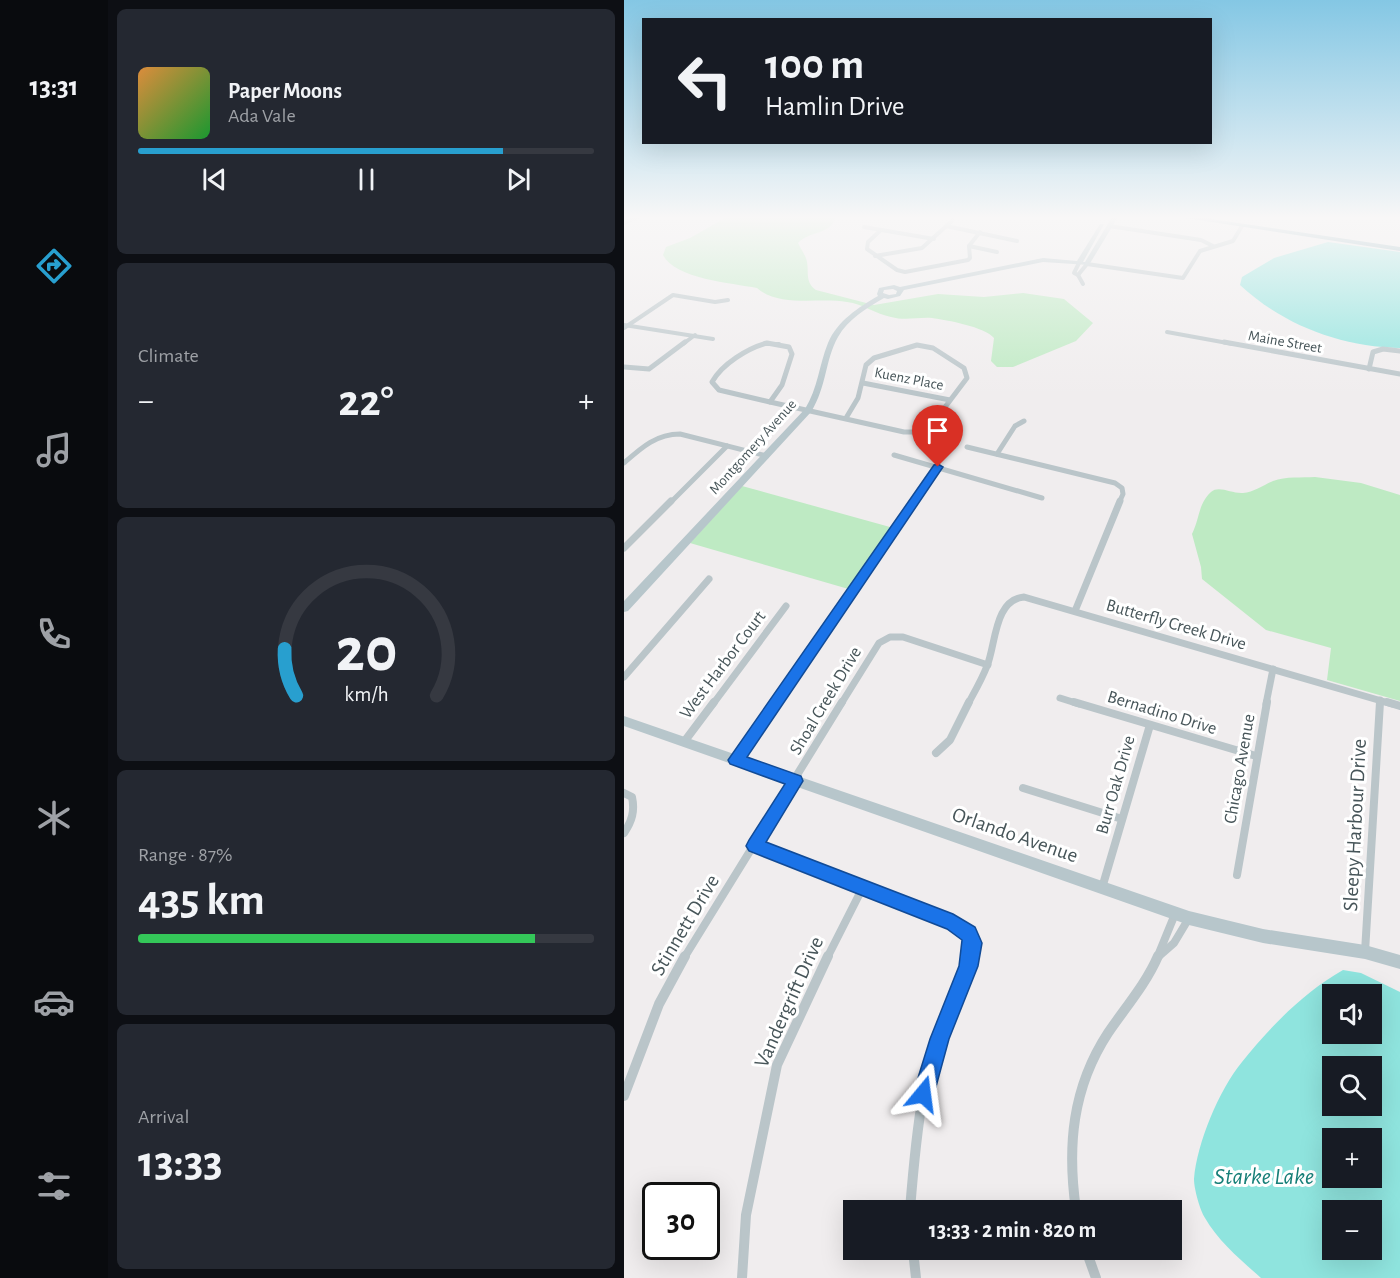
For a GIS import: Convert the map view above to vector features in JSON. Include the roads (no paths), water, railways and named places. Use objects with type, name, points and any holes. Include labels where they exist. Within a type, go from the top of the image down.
[{"type":"street","name":"Montgomery Avenue","points":[[624,608],[808,410],[818,396],[831,344],[836,334],[863,308],[882,296],[895,296],[900,294],[900,289],[968,277]]},
{"type":"street","points":[[1079,277],[1083,284]]},
{"type":"street","points":[[1162,277],[1176,279],[1184,277]]},
{"type":"street","points":[[625,326],[673,295],[716,302],[728,300]]},
{"type":"street","points":[[625,326],[713,339]]},
{"type":"street","name":"Maine Street","points":[[1167,332],[1400,374]]},
{"type":"street","points":[[624,367],[649,369],[695,335]]},
{"type":"street","points":[[769,403],[782,385],[792,354],[789,347],[784,345],[761,344],[747,349],[712,382],[719,390],[769,403],[915,432],[930,427],[967,378],[967,373],[964,368],[933,348],[925,346],[911,345],[874,358],[866,365],[863,383],[853,408],[846,418]]},
{"type":"street","points":[[1369,369],[1372,352],[1383,349],[1400,351]]},
{"type":"street","name":"Kuenz Place","points":[[863,383],[950,400]]},
{"type":"street","points":[[997,454],[1015,426],[1024,421]]},
{"type":"street","points":[[624,463],[648,442],[668,433],[767,456]]},
{"type":"street","points":[[624,548],[727,446]]},
{"type":"street","points":[[967,447],[1115,483],[1122,488],[1123,494],[1075,611]]},
{"type":"street","points":[[894,455],[1042,498]]},
{"type":"street","points":[[736,760],[812,653],[938,467]]},
{"type":"street","points":[[624,677],[709,579]]},
{"type":"street","name":"Butterfly Creek Drive","points":[[988,665],[997,626],[1014,598],[1024,597],[1400,706]]},
{"type":"street","name":"West Harbor Court","points":[[684,742],[786,606]]},
{"type":"street","name":"Shoal Creek Drive","points":[[795,781],[879,643],[890,637],[903,637],[988,665]]},
{"type":"street","points":[[936,753],[950,740],[988,665]]},
{"type":"street","name":"Chicago Avenue","points":[[1237,875],[1273,669]]},
{"type":"street","name":"Bernadino Drive","points":[[1060,698],[1256,756]]},
{"type":"street","name":"Sleepy Harbour Drive","points":[[1365,952],[1380,700]]},
{"type":"street","name":"Orlando Avenue","points":[[624,721],[1182,916],[1263,936],[1365,952],[1400,962]]},
{"type":"street","name":"Burr Oak Drive","points":[[1101,888],[1150,725]]},
{"type":"street","name":"Stinnett Drive","points":[[624,1096],[659,1004],[686,955],[795,781]]},
{"type":"street","points":[[1023,788],[1122,819]]},
{"type":"street","points":[[624,793],[632,796],[636,808],[632,821],[624,833]]},
{"type":"street","points":[[755,846],[953,922],[969,934],[972,943],[968,966],[939,1039],[923,1094],[914,1154],[911,1200]]},
{"type":"street","name":"Vandergrift Drive","points":[[742,1278],[747,1215],[777,1065],[799,1014],[863,887]]},
{"type":"street","points":[[1156,959],[1174,943],[1182,916]]},
{"type":"street","points":[[1074,1200],[1071,1181],[1071,1131],[1082,1082],[1156,959],[1164,936],[1182,916]]},
{"type":"street","points":[[914,1260],[916,1278]]},
{"type":"street","points":[[1090,1260],[1096,1278]]},
{"type":"water","points":[[1242,277],[1400,277],[1400,348],[1356,343],[1314,331],[1275,312],[1257,299],[1240,285]]},
{"type":"water","name":"Starke Lake","points":[[1343,970],[1361,973],[1400,992],[1400,1278],[1261,1278],[1231,1250],[1210,1226],[1196,1194],[1194,1179],[1204,1134],[1225,1087],[1233,1074],[1276,1023],[1322,984]]}]
